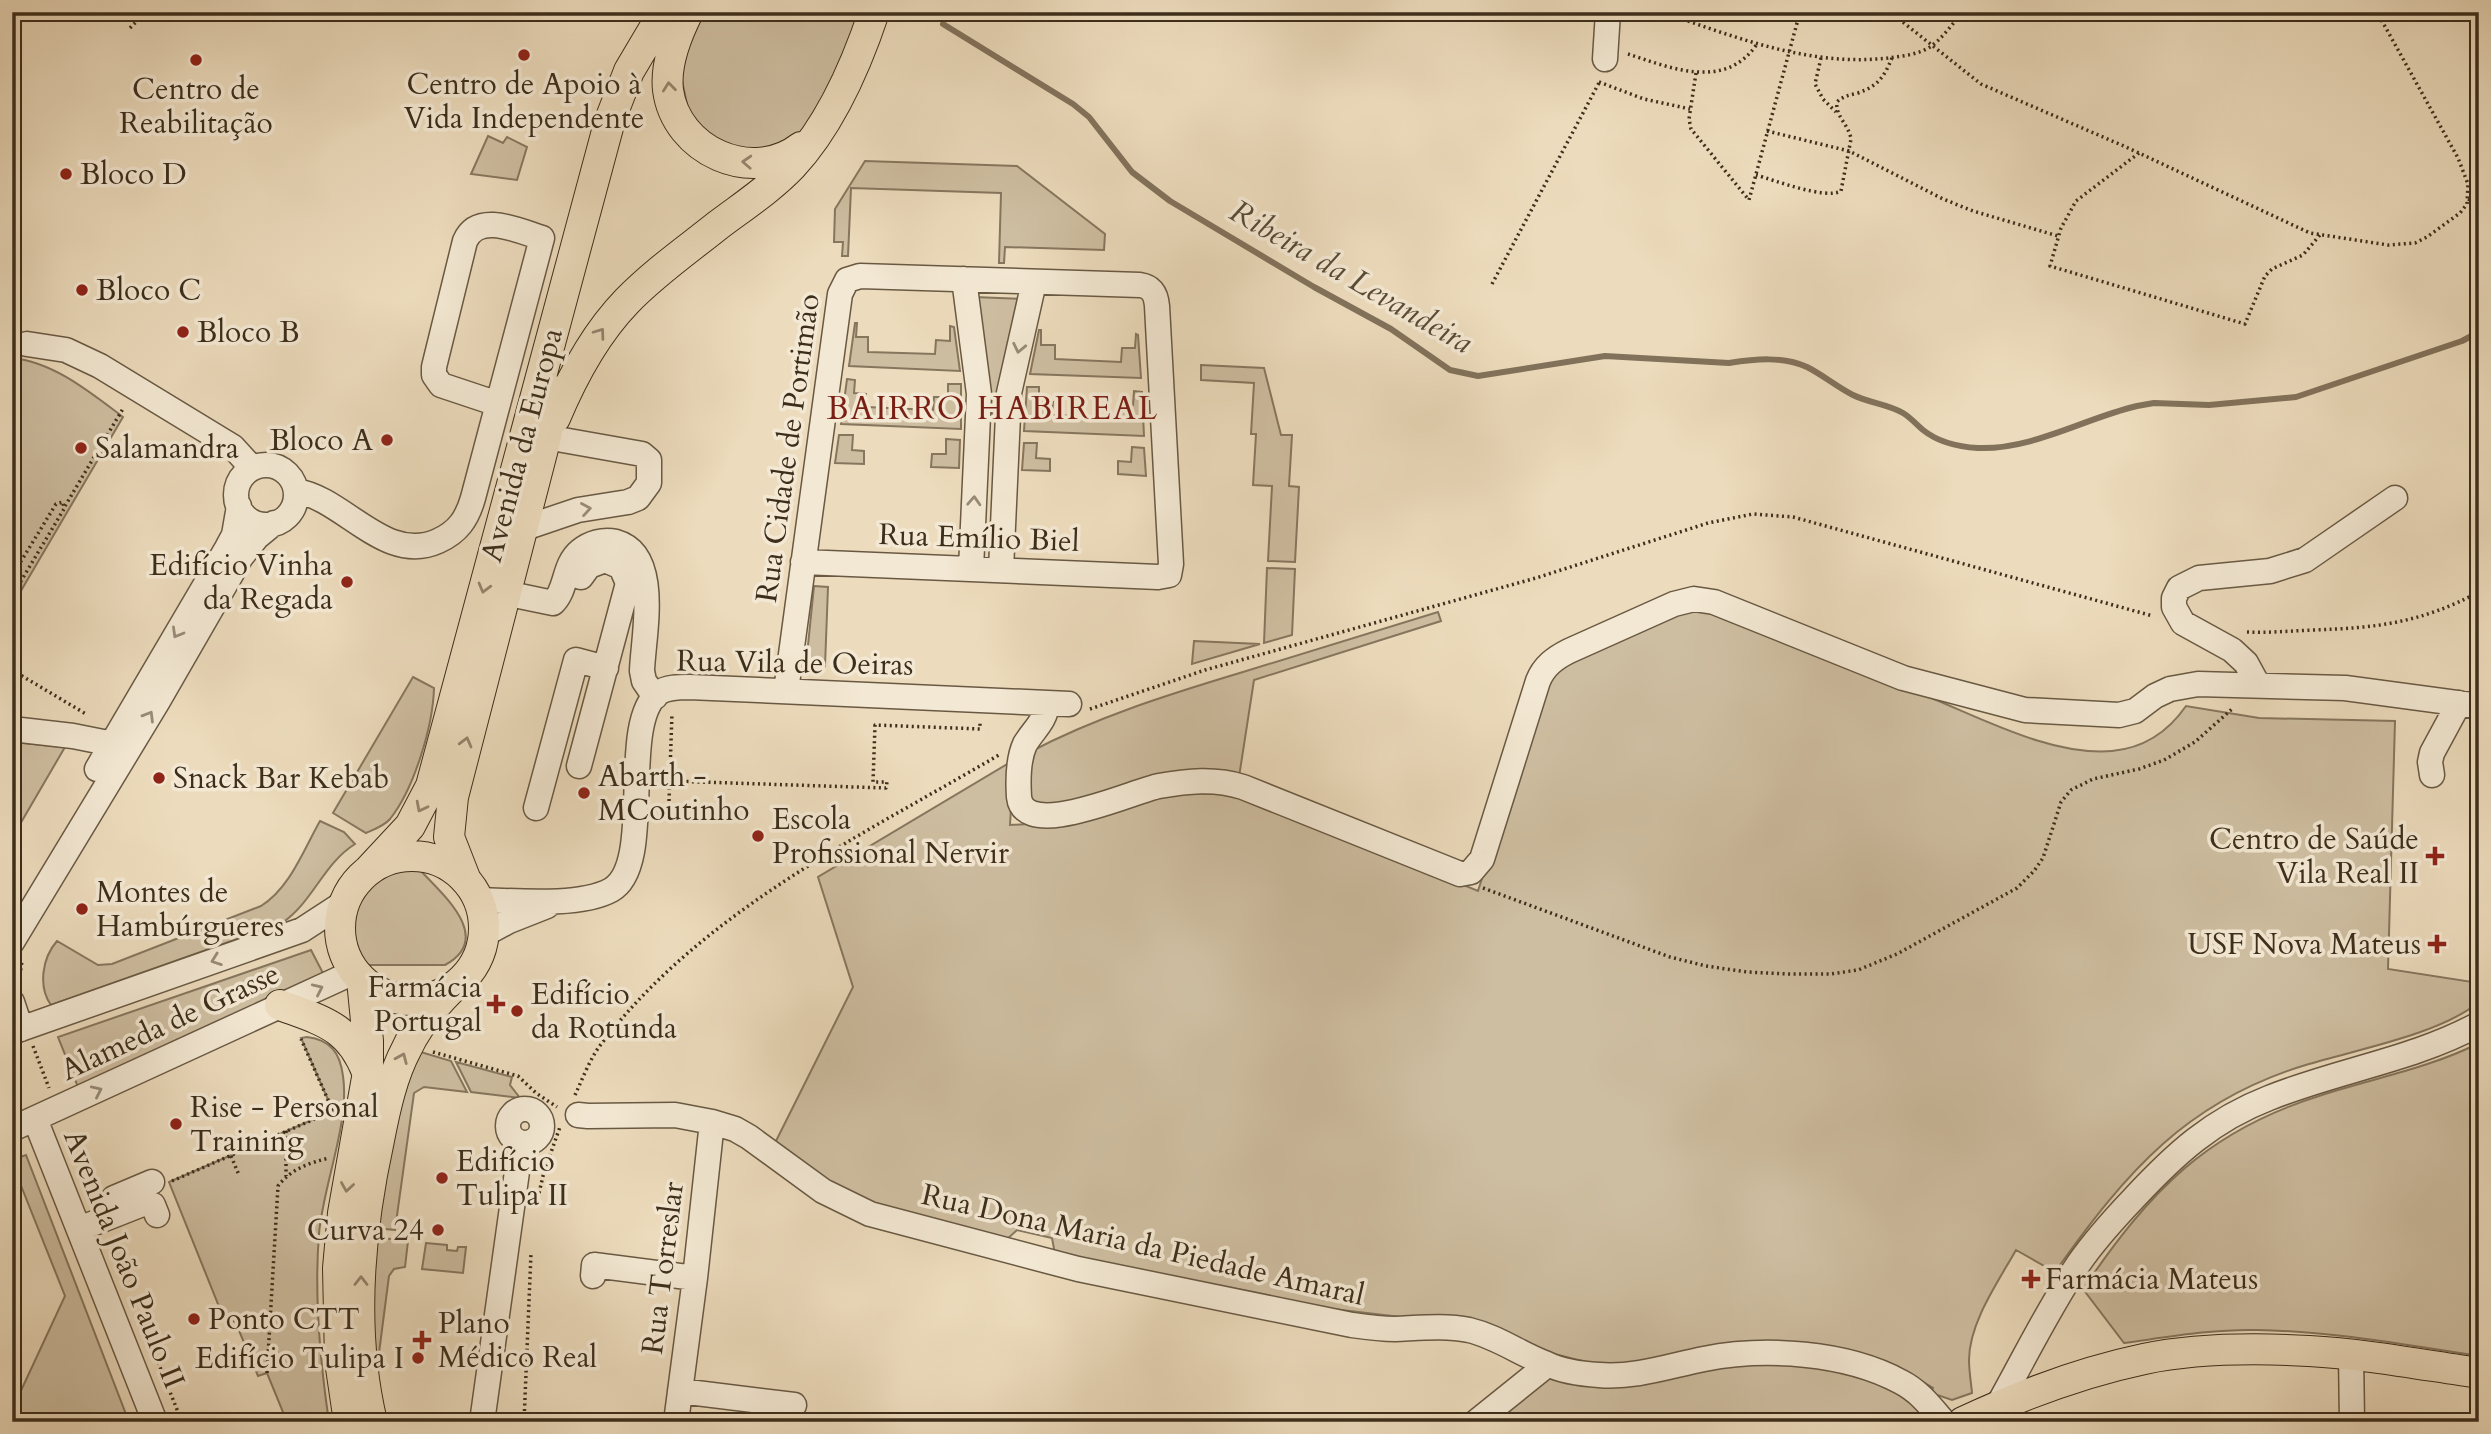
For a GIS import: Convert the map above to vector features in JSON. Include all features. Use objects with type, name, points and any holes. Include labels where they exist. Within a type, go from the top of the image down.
[{"type":"main road","points":[[610,120],[642,12]]},
{"type":"main road","name":"Avenida da Europa","points":[[369,870],[410,826],[424,803],[434,775],[610,120],[633,63],[667,12]]},
{"type":"main road","name":"Avenida da Europa","points":[[472,889],[449,837],[451,807],[547,437],[557,376],[618,150],[667,12]]},
{"type":"main road","points":[[688,12],[670,60],[668,92],[680,121],[701,146],[713,155],[728,160],[744,163],[773,161],[797,150],[824,120]]},
{"type":"main road","points":[[547,437],[579,367],[616,313],[649,280],[789,169],[812,141],[851,71],[874,12]]},
{"type":"main road","points":[[349,1422],[340,1361],[338,1268],[343,1213],[368,1072],[368,1041],[358,976],[343,950],[340,926],[345,902],[355,884],[369,870],[404,856],[421,856],[452,868],[472,889],[484,917],[485,934],[480,955],[469,974],[435,1007],[407,1046],[391,1090],[371,1178],[360,1269],[363,1364],[372,1422]]},
{"type":"main road","points":[[358,976],[378,992],[396,998],[415,1000],[435,997],[452,988]]},
{"type":"main road","points":[[280,1005],[341,1031],[353,1043],[368,1072]]},
{"type":"main road","points":[[1963,1422],[2096,1371],[2160,1356],[2256,1350],[2351,1354],[2479,1373]]},
{"type":"street","points":[[1603,63],[1608,12]]},
{"type":"street","points":[[296,491],[318,498],[368,530],[393,541],[419,546],[441,540],[458,529],[469,511],[498,404],[542,237],[486,225],[472,230],[465,241],[435,358],[437,380],[447,387],[498,404]]},
{"type":"street","name":"Rua Cidade de Portimão","points":[[786,691],[843,284],[849,278],[964,279],[1140,285],[1149,288],[1155,295],[1171,569],[1167,576],[1152,577]]},
{"type":"street","points":[[964,279],[979,394],[971,569]]},
{"type":"street","points":[[1001,570],[1009,393],[1034,282]]},
{"type":"street","points":[[27,344],[74,353],[233,447],[252,468]]},
{"type":"street","points":[[522,529],[578,510],[628,502],[638,498],[649,483],[649,460],[642,454],[547,437]]},
{"type":"street","points":[[12,907],[116,738],[234,535],[239,506],[237,489],[245,474],[252,468],[266,465],[279,468],[290,477],[296,491],[293,508],[282,520],[257,537],[242,556],[159,701],[12,942]]},
{"type":"street","points":[[2258,685],[2246,663],[2232,650],[2183,623],[2174,607],[2174,598],[2179,589],[2199,578],[2253,574],[2287,567],[2323,549],[2395,498]]},
{"type":"street","points":[[239,506],[243,514],[257,523],[274,523]]},
{"type":"street","points":[[505,593],[553,603],[557,599],[569,564],[584,548],[596,542],[608,541],[631,550],[640,562],[646,580],[642,671],[644,681],[664,705]]},
{"type":"street","points":[[579,766],[627,589],[627,577],[616,563],[605,560],[589,566],[581,577]]},
{"type":"street","name":"Rua Emílio Biel","points":[[803,562],[1152,577]]},
{"type":"street","points":[[1465,874],[1475,869],[1484,853],[1544,668],[1564,654],[1674,604],[1694,599],[1714,602],[1915,683],[2025,710],[2119,715],[2135,711],[2162,692],[2198,684],[2346,688],[2469,705],[2432,753],[2432,775]]},
{"type":"street","points":[[536,808],[576,660],[606,668]]},
{"type":"street","name":"Rua Vila de Oeiras","points":[[557,901],[605,892],[622,882],[632,857],[641,734],[647,710],[664,705],[659,693],[678,687],[1058,704],[1027,742],[1020,764],[1020,802],[1031,813],[1061,816],[1159,786],[1198,781],[1224,782],[1243,787],[1448,871],[1465,874]]},
{"type":"street","points":[[12,729],[116,738]]},
{"type":"street","points":[[472,889],[557,901]]},
{"type":"street","points":[[485,934],[557,901]]},
{"type":"street","name":"Alameda de Grasse","points":[[17,1031],[302,930],[345,902]]},
{"type":"street","name":"Alameda de Grasse","points":[[12,1129],[280,1005],[358,976]]},
{"type":"street","points":[[12,1002],[17,1031]]},
{"type":"street","points":[[1997,1407],[2086,1253],[2114,1219],[2188,1144],[2215,1124],[2266,1099],[2439,1044],[2479,1024]]},
{"type":"street","name":"Rua Dona Maria da Piedade Amaral","points":[[578,1115],[675,1115],[735,1129],[823,1191],[870,1214],[1078,1269],[1374,1329],[1468,1330],[1501,1341],[1547,1365],[1582,1373],[1619,1376],[1734,1354],[1805,1355],[1860,1366],[1901,1382],[1923,1399],[1944,1422]]},
{"type":"street","name":"Avenida João Paulo II","points":[[35,1119],[155,1422]]},
{"type":"street","name":"Rua Torreslar","points":[[676,1422],[712,1122]]},
{"type":"street","points":[[482,1422],[521,1143]]},
{"type":"street","points":[[77,1222],[161,1182]]},
{"type":"street","points":[[77,1222],[145,1203],[153,1205],[158,1215]]},
{"type":"street","points":[[593,1276],[594,1265],[695,1278]]},
{"type":"street","points":[[2351,1354],[2352,1422]]},
{"type":"street","points":[[1476,1422],[1547,1365]]},
{"type":"street","points":[[680,1391],[794,1405]]},
{"type":"path","points":[[130,28],[146,12]]},
{"type":"path","points":[[1662,12],[1757,44],[1821,58],[1893,57],[1918,53],[1932,47],[1963,12]]},
{"type":"path","points":[[1696,73],[1689,119],[1696,137],[1749,200],[1800,12]]},
{"type":"path","points":[[1890,12],[1981,84],[2139,153],[2287,223],[2320,235],[2388,245],[2415,243],[2460,213],[2468,199],[2468,184],[2465,172],[2377,12]]},
{"type":"path","points":[[1603,63],[1696,73],[1713,71],[1740,62],[1757,44]]},
{"type":"path","points":[[1837,113],[1837,102],[1841,98],[1881,81],[1893,57]]},
{"type":"path","points":[[1756,175],[1821,193],[1836,194],[1841,191],[1849,151],[1849,131],[1818,91],[1816,74],[1821,58]]},
{"type":"path","points":[[1603,63],[1644,99],[1690,109]]},
{"type":"path","points":[[1492,284],[1603,63]]},
{"type":"path","points":[[1767,131],[1849,151],[1943,199],[1973,211],[2058,236]]},
{"type":"path","points":[[2139,153],[2076,201],[2058,236],[2050,266],[2245,324],[2265,276],[2272,269],[2303,255],[2320,235]]},
{"type":"path","points":[[2468,199],[2479,204]]},
{"type":"path","points":[[12,596],[135,387]]},
{"type":"path","points":[[12,576],[56,504],[63,502],[64,509]]},
{"type":"path","points":[[2236,632],[2387,625],[2434,613],[2479,592]]},
{"type":"path","points":[[2137,612],[2183,623]]},
{"type":"path","points":[[12,670],[116,738]]},
{"type":"path","points":[[1465,874],[1495,893],[1694,963],[1735,971],[1790,974],[1830,974],[1858,970],[1897,954],[2017,888],[2043,858],[2061,802],[2071,789],[2087,781],[2139,769],[2175,754],[2205,733],[2258,685]]},
{"type":"path","points":[[670,781],[886,788],[887,782],[873,782],[875,725],[980,729],[982,700]]},
{"type":"path","points":[[664,705],[669,801]]},
{"type":"path","points":[[161,1182],[231,1156],[333,1111],[299,1034],[318,1035],[325,1023]]},
{"type":"path","points":[[461,1059],[518,1076],[551,1104],[578,1115]]},
{"type":"path","points":[[286,1131],[286,1176]]},
{"type":"path","points":[[231,1156],[239,1175]]},
{"type":"path","points":[[267,1373],[278,1186],[286,1176],[310,1163],[334,1157]]},
{"type":"shaded area","points":[[699,12],[865,12],[837,85],[800,134],[779,145],[758,151],[738,148],[707,134],[688,109],[681,76],[689,37]]},
{"type":"shaded area","points":[[488,136],[503,143],[507,137],[527,147],[517,180],[471,174]]},
{"type":"shaded area","points":[[865,161],[1017,166],[1105,234],[1104,250],[1005,247],[1004,263],[999,263],[1001,193],[851,188],[848,256],[842,256],[843,242],[834,242],[835,209]]},
{"type":"shaded area","points":[[974,297],[1022,299],[1000,414],[986,413]]},
{"type":"shaded area","points":[[855,323],[856,337],[868,337],[868,352],[935,354],[936,340],[950,341],[950,326],[954,327],[960,371],[849,366]]},
{"type":"shaded area","points":[[1039,330],[1041,345],[1055,345],[1055,359],[1121,362],[1122,348],[1135,348],[1136,334],[1141,378],[1030,374]]},
{"type":"shaded area","points":[[12,358],[57,372],[123,417],[12,606]]},
{"type":"shaded area","points":[[1201,365],[1264,368],[1281,435],[1292,435],[1289,486],[1299,487],[1295,562],[1268,561],[1272,486],[1253,485],[1256,434],[1251,434],[1254,383],[1201,380]]},
{"type":"shaded area","points":[[847,379],[855,380],[854,393],[866,394],[866,407],[933,410],[934,397],[948,397],[948,384],[961,384],[961,429],[841,424]]},
{"type":"shaded area","points":[[1027,387],[1039,387],[1039,401],[1053,402],[1052,415],[1119,418],[1120,405],[1133,405],[1134,391],[1142,392],[1144,436],[1024,431]]},
{"type":"shaded area","points":[[839,435],[853,435],[852,450],[864,451],[864,464],[835,463]]},
{"type":"shaded area","points":[[946,439],[960,440],[959,468],[931,467],[932,454],[946,454]]},
{"type":"shaded area","points":[[1024,443],[1037,443],[1036,458],[1050,459],[1050,471],[1022,470]]},
{"type":"shaded area","points":[[1132,447],[1144,448],[1146,476],[1118,474],[1118,461],[1131,462]]},
{"type":"shaded area","points":[[1267,568],[1295,569],[1292,635],[1264,643]]},
{"type":"shaded area","points":[[814,586],[828,587],[825,666],[806,665]]},
{"type":"shaded area","points":[[1679,611],[1716,611],[1995,725],[2066,748],[2112,751],[2135,746],[2163,731],[2186,706],[2259,718],[2395,721],[2388,969],[2479,983],[2479,1002],[2463,1013],[2421,1032],[2266,1079],[2194,1119],[2134,1172],[2107,1202],[2055,1272],[2016,1250],[1986,1303],[1974,1332],[1969,1360],[1972,1393],[1952,1400],[1931,1393],[1933,1388],[1901,1369],[1863,1360],[1641,1365],[1590,1363],[1554,1354],[1494,1328],[1299,1305],[1055,1254],[1052,1238],[1017,1230],[1005,1241],[920,1220],[844,1193],[775,1143],[853,987],[818,877],[1014,760],[1010,825],[1063,822],[1168,792],[1243,795],[1478,891],[1544,682],[1559,664]]},
{"type":"shaded area","points":[[1438,612],[1441,621],[1254,680],[1239,777],[1061,806],[1031,802],[1028,753],[1054,740],[1161,698]]},
{"type":"shaded area","points":[[1194,641],[1260,644],[1192,664]]},
{"type":"shaded area","points":[[413,677],[434,688],[421,756],[407,791],[390,819],[366,833],[333,813]]},
{"type":"shaded area","points":[[12,742],[65,747],[12,838]]},
{"type":"shaded area","points":[[320,821],[344,832],[355,844],[334,862],[302,905],[282,923],[51,1005],[44,990],[43,973],[48,956],[57,941],[98,965],[112,964],[261,906],[288,879]]},
{"type":"shaded area","points":[[398,868],[419,869],[451,903],[459,916],[465,929],[465,942],[459,954],[445,965],[368,965],[357,951],[351,937],[350,922],[359,895],[383,875]]},
{"type":"shaded area","points":[[311,950],[325,977],[78,1087],[58,1037]]},
{"type":"shaded area","points":[[301,1038],[322,1041],[333,1049],[343,1076],[343,1114],[321,1215],[317,1281],[329,1422],[275,1422],[285,1417],[267,1373],[258,1376],[235,1321],[226,1324],[169,1182],[333,1111]]},
{"type":"shaded area","points":[[2479,1043],[2479,1356],[2368,1339],[2285,1331],[2223,1331],[2124,1343],[2083,1289],[2132,1222],[2157,1194],[2213,1146],[2281,1110],[2322,1095],[2422,1066]]},
{"type":"shaded area","points":[[414,1050],[451,1061],[467,1092],[424,1087],[414,1093],[395,1230],[374,1228],[378,1193]]},
{"type":"shaded area","points":[[456,1062],[512,1077],[510,1085],[520,1098],[471,1092]]},
{"type":"shaded area","points":[[26,1155],[129,1422],[12,1422],[12,1410],[65,1296],[12,1163],[12,1160]]},
{"type":"shaded area","points":[[373,1237],[408,1241],[405,1267],[394,1269],[389,1276],[377,1368],[373,1336]]},
{"type":"shaded area","points":[[426,1243],[447,1245],[447,1250],[457,1251],[458,1247],[466,1247],[463,1273],[422,1269]]},
{"type":"shaded area","points":[[1800,1363],[1850,1374],[1880,1385],[1895,1392],[1922,1414],[1911,1422],[1486,1422],[1550,1378]]},
{"type":"waterway","name":"Ribeira da Levandeira","points":[[943,24],[1073,104],[1089,117],[1132,172],[1170,201],[1314,287],[1391,329],[1450,370],[1478,376],[1605,356],[1729,363],[1788,361],[1807,367],[1853,395],[1897,410],[1942,441],[1978,448],[2039,439],[2117,411],[2154,403],[2209,405],[2296,397],[2462,341],[2479,332]]},
{"type":"place","name":"Centro de Apoio à Vida Independente","points":[[524,55]]},
{"type":"place","name":"Centro de Reabilitação","points":[[196,60]]},
{"type":"place","name":"Bloco D","points":[[66,174]]},
{"type":"place","name":"Bloco C","points":[[82,290]]},
{"type":"place","name":"Bloco B","points":[[183,332]]},
{"type":"place","name":"Bloco A","points":[[387,440]]},
{"type":"place","name":"Salamandra","points":[[81,448]]},
{"type":"place","name":"Edifício Vinha da Regada","points":[[347,582]]},
{"type":"place","name":"Snack Bar Kebab","points":[[159,778]]},
{"type":"place","name":"Abarth - MCoutinho","points":[[584,793]]},
{"type":"place","name":"Escola Profissional Nervir","points":[[758,836]]},
{"type":"place","name":"Centro de Saúde Vila Real II","points":[[2435,856]]},
{"type":"place","name":"Montes de Hambúrgueres","points":[[82,909]]},
{"type":"place","name":"USF Nova Mateus","points":[[2437,944]]},
{"type":"place","name":"Farmácia Portugal","points":[[496,1004]]},
{"type":"place","name":"Edifício da Rotunda","points":[[517,1011]]},
{"type":"place","name":"Rise - Personal Training","points":[[176,1124]]},
{"type":"place","name":"Edifício Tulipa II","points":[[442,1178]]},
{"type":"place","name":"Curva 24","points":[[438,1230]]},
{"type":"place","name":"Farmácia Mateus","points":[[2031,1279]]},
{"type":"place","name":"Ponto CTT","points":[[194,1319]]},
{"type":"place","name":"Plano Médico Real","points":[[422,1340]]},
{"type":"place","name":"Edifício Tulipa I","points":[[418,1358]]},
{"type":"district","name":"BAIRRO HABIREAL","points":[[993,409]]}]
